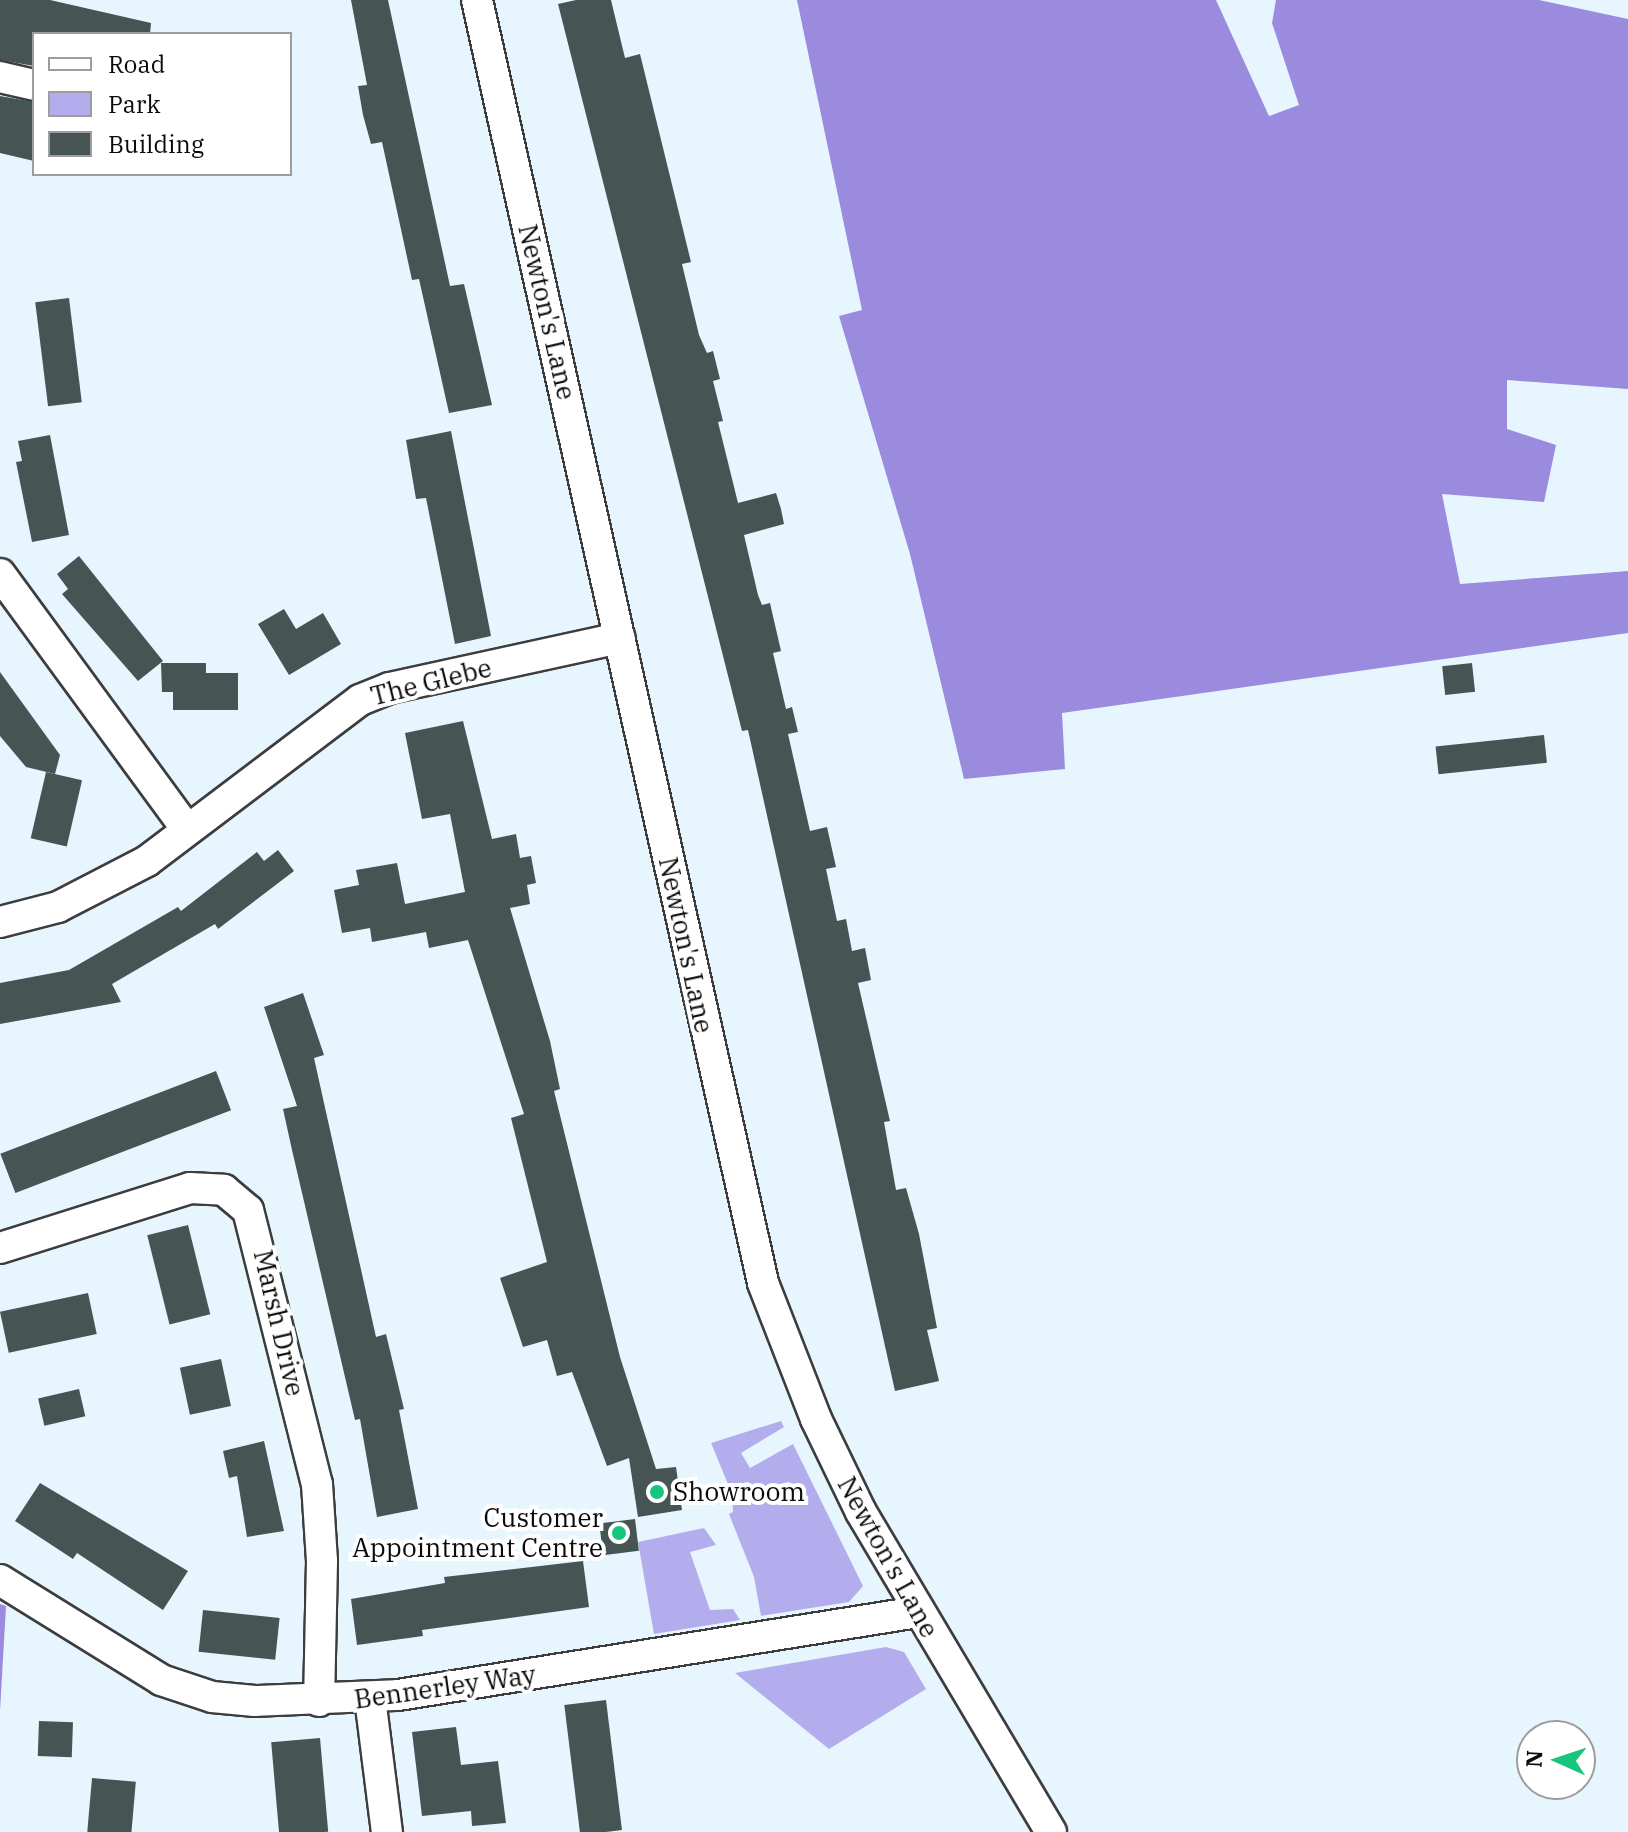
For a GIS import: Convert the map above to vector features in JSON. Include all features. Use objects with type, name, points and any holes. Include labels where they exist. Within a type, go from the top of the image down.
[{"type":"street","name":"Newton's Lane","points":[[477,0],[763,1283],[816,1419],[918,1612],[1051,1832]]},
{"type":"street","points":[[0,77],[32,85]]},
{"type":"street","points":[[0,574],[185,827]]},
{"type":"street","name":"The Glebe","points":[[0,922],[58,907],[104,886],[147,861],[185,827],[360,700],[390,688],[620,638]]},
{"type":"street","name":"Marsh Drive","points":[[0,1248],[190,1188],[224,1190],[248,1210],[317,1484],[322,1561],[319,1701]]},
{"type":"street","name":"Bennerley Way","points":[[0,1580],[112,1653],[181,1689],[231,1699],[319,1701],[370,1698],[918,1612]]},
{"type":"street","points":[[370,1698],[387,1832]]},
{"type":"green space","points":[[781,1421],[784,1427],[741,1453],[750,1468],[793,1444],[863,1586],[849,1602],[761,1616],[754,1577],[729,1514],[733,1512],[732,1494],[711,1443]]},
{"type":"green space","points":[[704,1528],[716,1545],[690,1552],[710,1610],[733,1609],[740,1620],[654,1634],[638,1542]]},
{"type":"green space","points":[[886,1647],[904,1652],[926,1689],[829,1749],[735,1673]]},
{"type":"shaded area","points":[[797,0],[1216,0],[1269,116],[1299,105],[1272,23],[1276,0],[1539,0],[1628,19],[1628,389],[1507,380],[1507,429],[1556,445],[1544,502],[1442,494],[1460,584],[1628,571],[1628,633],[1062,713],[1065,769],[964,779],[910,554],[839,316],[862,310]]},
{"type":"shaded area","points":[[0,1604],[6,1606],[0,1711]]},
{"type":"building","points":[[0,0],[50,0],[151,23],[150,32],[32,32],[32,66],[0,60]]},
{"type":"building","points":[[351,0],[388,0],[450,286],[464,284],[492,405],[449,413],[419,279],[412,280],[382,142],[371,144],[363,115],[358,86],[367,85]]},
{"type":"building","points":[[576,0],[611,0],[625,58],[640,54],[691,262],[682,264],[699,335],[707,353],[713,351],[720,379],[713,381],[723,421],[718,422],[738,503],[776,493],[781,509],[784,524],[744,535],[758,595],[762,605],[770,603],[781,651],[773,653],[786,709],[792,707],[798,732],[788,734],[810,831],[827,827],[836,867],[826,869],[837,921],[846,919],[852,951],[865,948],[871,980],[858,983],[890,1121],[884,1122],[896,1190],[906,1188],[919,1234],[937,1328],[927,1330],[939,1381],[895,1391],[748,730],[742,731],[558,4]]},
{"type":"building","points":[[0,96],[32,102],[32,161],[0,153]]},
{"type":"building","points":[[69,298],[82,402],[48,406],[35,302]]},
{"type":"building","points":[[451,431],[491,636],[455,644],[426,498],[416,499],[406,440]]},
{"type":"building","points":[[50,435],[69,535],[32,542],[16,462],[22,461],[18,441]]},
{"type":"building","points":[[79,556],[163,661],[138,681],[62,594],[68,589],[57,574]]},
{"type":"building","points":[[284,609],[296,629],[323,613],[341,644],[289,675],[258,624]]},
{"type":"building","points":[[161,663],[206,663],[206,673],[238,673],[238,710],[173,710],[173,692],[162,692]]},
{"type":"building","points":[[1472,663],[1475,692],[1445,695],[1442,666]]},
{"type":"building","points":[[0,672],[60,755],[55,774],[26,767],[0,736]]},
{"type":"building","points":[[463,721],[492,839],[516,834],[520,858],[531,856],[536,883],[527,885],[530,904],[510,908],[550,1041],[560,1089],[554,1091],[620,1357],[656,1469],[676,1467],[682,1510],[638,1517],[629,1458],[607,1466],[572,1372],[557,1376],[547,1340],[523,1347],[500,1278],[547,1262],[511,1118],[524,1114],[468,940],[429,948],[426,932],[372,942],[370,928],[342,933],[334,890],[359,885],[356,870],[397,863],[405,904],[465,892],[450,814],[422,819],[405,733]]},
{"type":"building","points":[[1544,735],[1547,763],[1439,774],[1436,746]]},
{"type":"building","points":[[46,772],[82,780],[67,847],[31,838]]},
{"type":"building","points":[[278,850],[294,871],[218,929],[215,924],[112,984],[121,1002],[0,1024],[0,983],[69,970],[178,907],[181,911],[257,852],[264,861]]},
{"type":"building","points":[[303,993],[324,1055],[314,1058],[376,1337],[386,1334],[404,1409],[399,1410],[418,1509],[377,1517],[360,1419],[355,1420],[283,1109],[297,1106],[264,1007]]},
{"type":"building","points":[[216,1071],[231,1110],[15,1193],[0,1154]]},
{"type":"building","points":[[188,1225],[210,1314],[170,1324],[147,1235]]},
{"type":"building","points":[[88,1293],[97,1334],[9,1353],[0,1312]]},
{"type":"building","points":[[221,1359],[231,1406],[190,1415],[180,1368]]},
{"type":"building","points":[[79,1389],[85,1416],[44,1426],[38,1398]]},
{"type":"building","points":[[264,1441],[284,1531],[247,1537],[237,1476],[229,1478],[223,1451]]},
{"type":"building","points":[[40,1483],[188,1571],[163,1610],[77,1553],[73,1559],[15,1521]]},
{"type":"building","name":"Customer Appointment Centre","points":[[635,1519],[639,1551],[603,1555],[599,1523]]},
{"type":"building","points":[[583,1561],[589,1607],[422,1630],[423,1636],[357,1645],[351,1599],[445,1583],[444,1577]]},
{"type":"building","points":[[203,1610],[280,1618],[275,1660],[199,1652]]},
{"type":"building","points":[[606,1700],[622,1830],[580,1832],[564,1705]]},
{"type":"building","points":[[39,1721],[73,1722],[72,1757],[38,1756]]},
{"type":"building","points":[[456,1727],[461,1765],[498,1761],[506,1823],[472,1826],[471,1811],[422,1816],[412,1732]]},
{"type":"building","points":[[320,1738],[328,1832],[279,1832],[271,1742]]},
{"type":"building","points":[[92,1778],[136,1782],[131,1832],[87,1832]]},
{"type":"place","name":"Showroom","points":[[657,1492]]},
{"type":"place","name":"Customer Appointment Centre","points":[[619,1533]]}]
